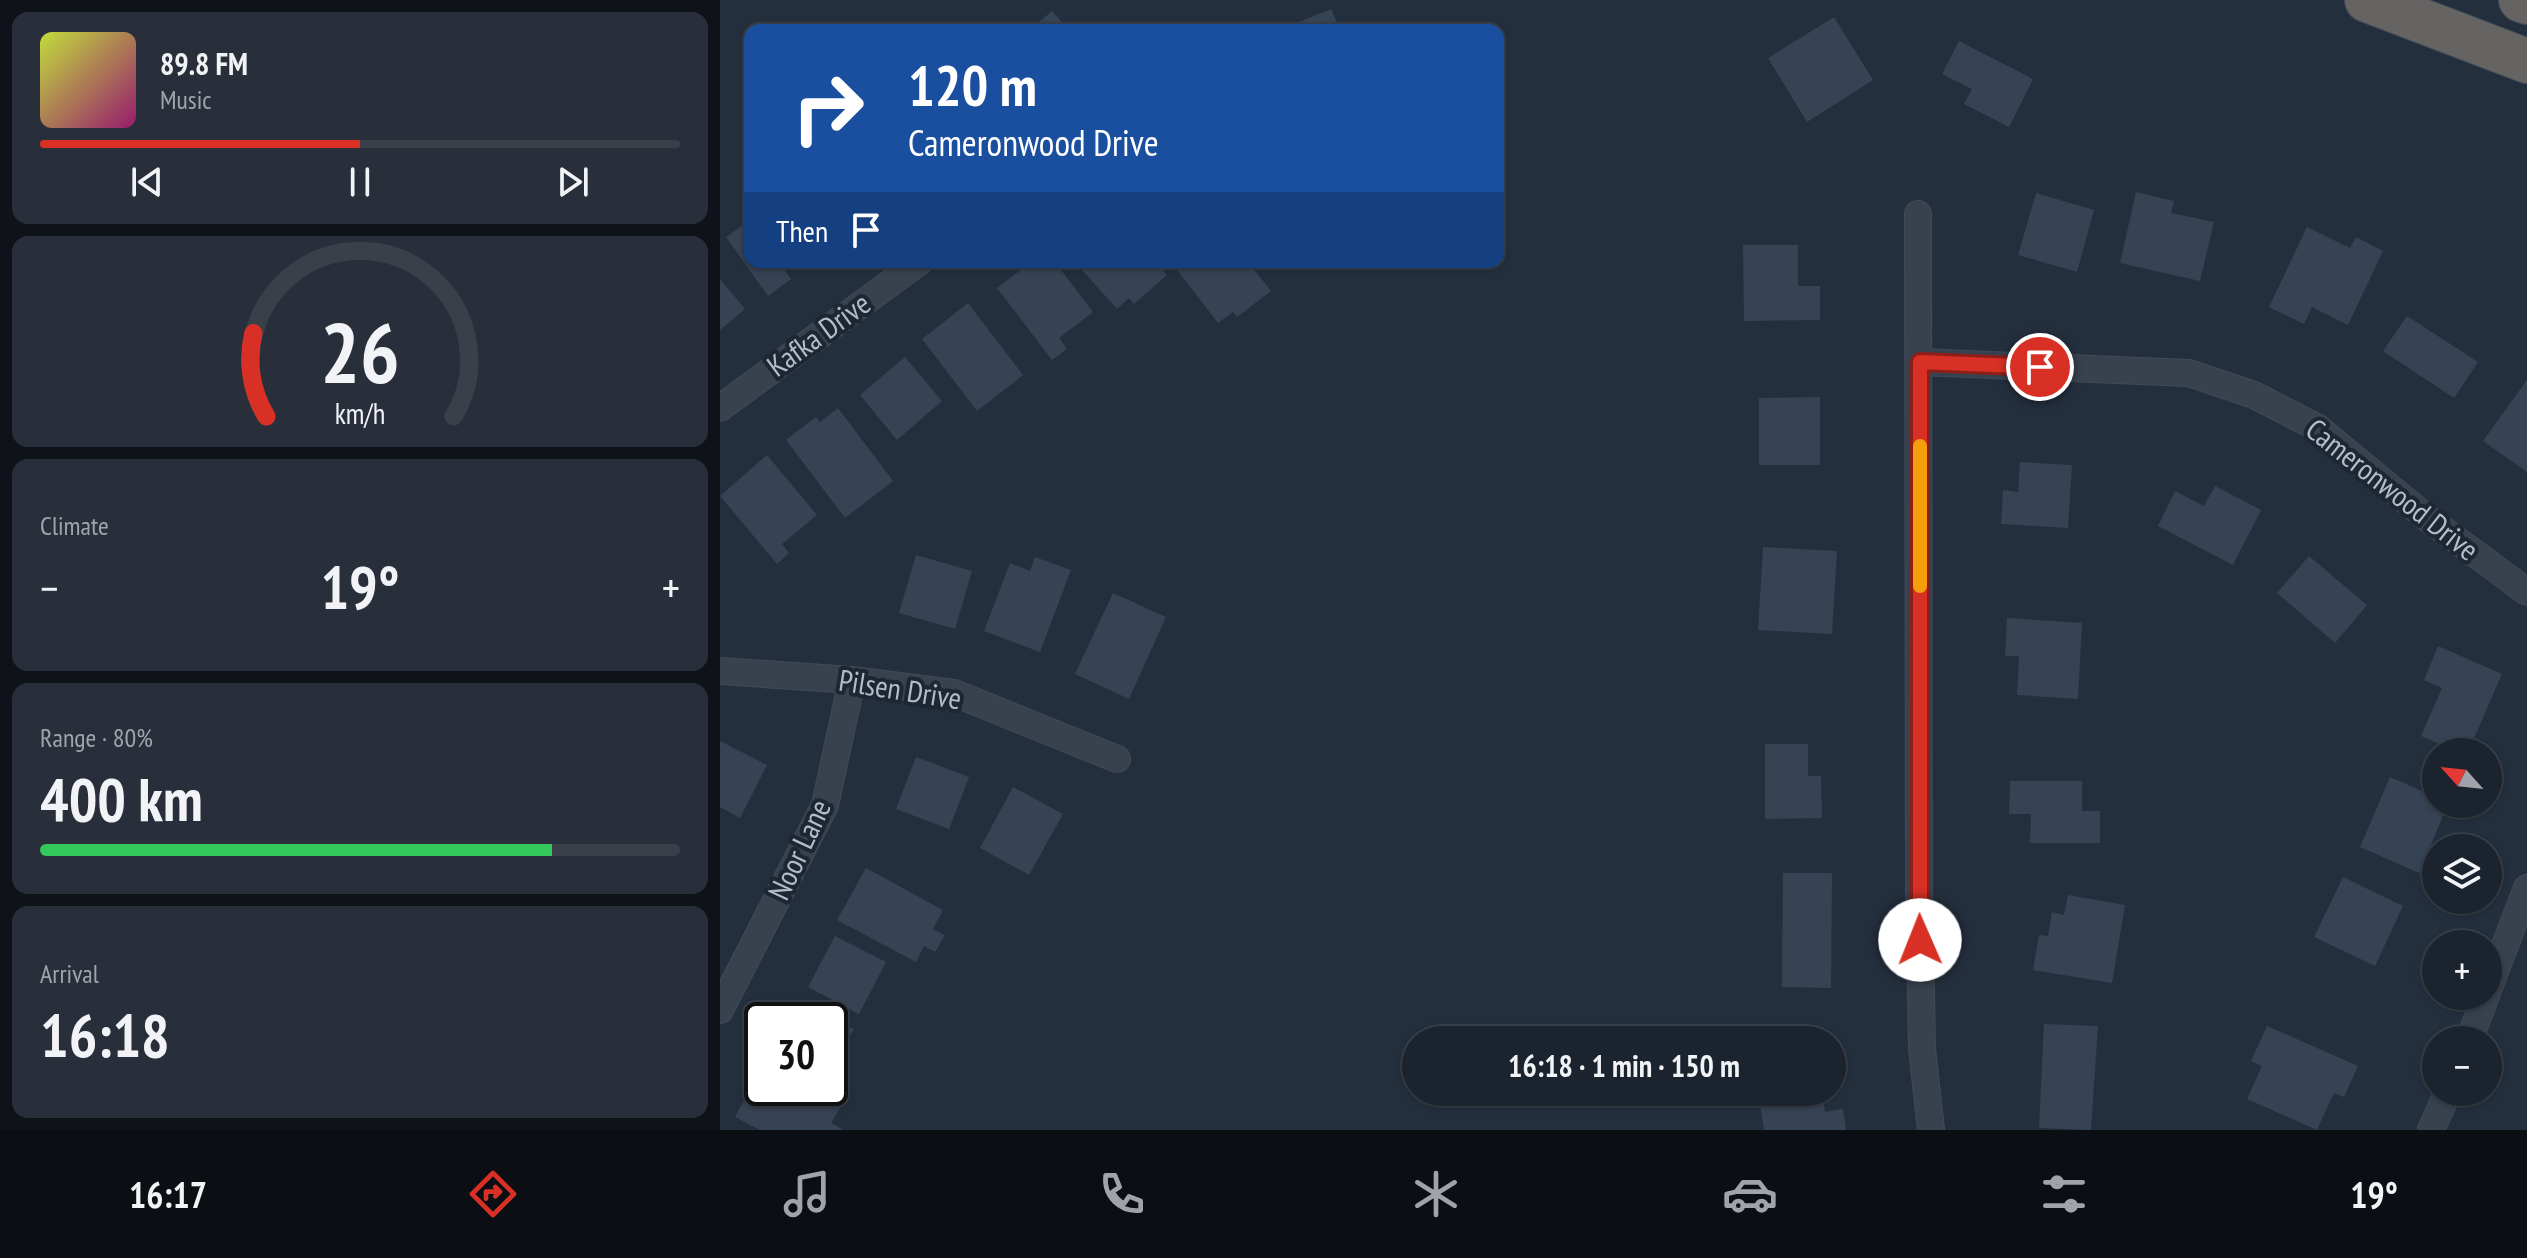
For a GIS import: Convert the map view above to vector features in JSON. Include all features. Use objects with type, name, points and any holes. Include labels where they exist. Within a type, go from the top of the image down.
[{"type":"highway","points":[[2367,0],[2527,61]]},
{"type":"highway","points":[[2521,0],[2527,2]]},
{"type":"street","points":[[1918,214],[1919,886],[1922,1048],[1931,1130]]},
{"type":"street","name":"Kafka Drive","points":[[720,408],[911,268]]},
{"type":"street","name":"Cameronwood Drive","points":[[1920,362],[2189,373],[2254,395],[2318,428],[2427,518],[2527,592]]},
{"type":"street","name":"Pilsen Drive","points":[[720,671],[852,680],[954,693],[1117,759]]},
{"type":"street","name":"Noor Lane","points":[[720,1010],[825,805],[852,680]]},
{"type":"street","points":[[2502,953],[2527,888]]},
{"type":"street","points":[[2431,1130],[2442,1106]]},
{"type":"building","points":[[1331,9],[1338,24],[1294,24]]},
{"type":"building","points":[[1052,11],[1064,24],[1037,24]]},
{"type":"building","points":[[1834,17],[1873,80],[1807,122],[1768,58]]},
{"type":"building","points":[[1959,41],[2033,79],[2009,127],[1964,104],[1972,89],[1942,74]]},
{"type":"building","points":[[2136,192],[2174,201],[2171,213],[2214,222],[2200,281],[2120,263]]},
{"type":"building","points":[[2036,193],[2094,210],[2077,272],[2018,255]]},
{"type":"building","points":[[744,224],[744,262],[726,237]]},
{"type":"building","points":[[2307,227],[2350,248],[2356,237],[2383,251],[2348,325],[2312,307],[2304,324],[2269,307]]},
{"type":"building","points":[[1743,245],[1798,245],[1798,286],[1820,286],[1820,320],[1744,321]]},
{"type":"building","points":[[748,268],[783,268],[791,279],[768,296]]},
{"type":"building","points":[[1023,268],[1060,268],[1093,312],[1059,338],[1067,349],[1052,360],[997,288]]},
{"type":"building","points":[[1080,268],[1161,268],[1167,275],[1134,304],[1129,298],[1117,309]]},
{"type":"building","points":[[1176,268],[1253,268],[1271,291],[1237,317],[1233,312],[1218,323]]},
{"type":"building","points":[[720,279],[745,309],[720,330]]},
{"type":"building","points":[[968,303],[1023,375],[977,411],[922,339]]},
{"type":"building","points":[[2407,316],[2478,362],[2454,398],[2383,351]]},
{"type":"building","points":[[905,357],[942,401],[897,440],[860,395]]},
{"type":"building","points":[[2527,380],[2527,472],[2483,441]]},
{"type":"building","points":[[1820,397],[1820,465],[1759,465],[1759,398]]},
{"type":"building","points":[[838,408],[893,481],[845,518],[786,440],[816,417],[820,422]]},
{"type":"building","points":[[767,455],[817,515],[782,544],[789,553],[777,564],[720,496]]},
{"type":"building","points":[[2020,462],[2072,465],[2068,528],[2001,524],[2003,490],[2018,492]]},
{"type":"building","points":[[2215,486],[2261,510],[2233,565],[2158,526],[2175,491],[2204,506]]},
{"type":"building","points":[[1763,547],[1837,551],[1832,634],[1758,630]]},
{"type":"building","points":[[916,555],[972,571],[955,629],[899,613]]},
{"type":"building","points":[[2309,556],[2367,605],[2335,643],[2277,593]]},
{"type":"building","points":[[1035,557],[1071,570],[1040,652],[984,631],[1010,563],[1030,571]]},
{"type":"building","points":[[1113,593],[1166,617],[1129,699],[1075,674]]},
{"type":"building","points":[[2007,618],[2082,623],[2078,699],[2017,695],[2019,656],[2005,656]]},
{"type":"building","points":[[2438,646],[2502,674],[2474,738],[2421,736],[2442,688],[2424,680]]},
{"type":"building","points":[[720,741],[767,765],[740,818],[720,807]]},
{"type":"building","points":[[1765,744],[1808,744],[1808,776],[1821,776],[1822,818],[1765,819]]},
{"type":"building","points":[[916,757],[969,777],[949,829],[896,809]]},
{"type":"building","points":[[2390,777],[2422,791],[2422,818],[2442,818],[2435,834],[2422,834],[2422,866],[2419,873],[2360,847]]},
{"type":"building","points":[[2010,781],[2082,781],[2082,811],[2100,811],[2100,843],[2030,843],[2031,814],[2009,814]]},
{"type":"building","points":[[1013,787],[1063,814],[1029,875],[980,848]]},
{"type":"building","points":[[866,868],[943,910],[933,929],[945,935],[935,952],[924,946],[916,962],[837,920]]},
{"type":"building","points":[[1783,873],[1832,873],[1831,988],[1782,987]]},
{"type":"building","points":[[2343,877],[2403,906],[2375,966],[2314,937]]},
{"type":"building","points":[[2068,895],[2125,905],[2112,983],[2033,970],[2039,935],[2048,936],[2052,912],[2064,915]]},
{"type":"building","points":[[835,936],[886,962],[859,1014],[848,1008],[848,1002],[836,1002],[808,987]]},
{"type":"building","points":[[2044,1024],[2098,1026],[2091,1130],[2039,1128]]},
{"type":"building","points":[[848,1026],[854,1029],[848,1040]]},
{"type":"building","points":[[2267,1026],[2358,1066],[2344,1097],[2334,1093],[2317,1130],[2247,1099],[2262,1066],[2251,1061]]},
{"type":"building","points":[[744,1100],[744,1106],[841,1106],[831,1123],[844,1130],[760,1130],[735,1117]]},
{"type":"building","points":[[1760,1106],[1824,1106],[1825,1112],[1843,1109],[1846,1130],[1764,1130]]},
{"type":"slow traffic","points":[[1920,446],[1920,586]]},
{"type":"route","points":[[1920,940],[1920,362],[2040,367]]}]
